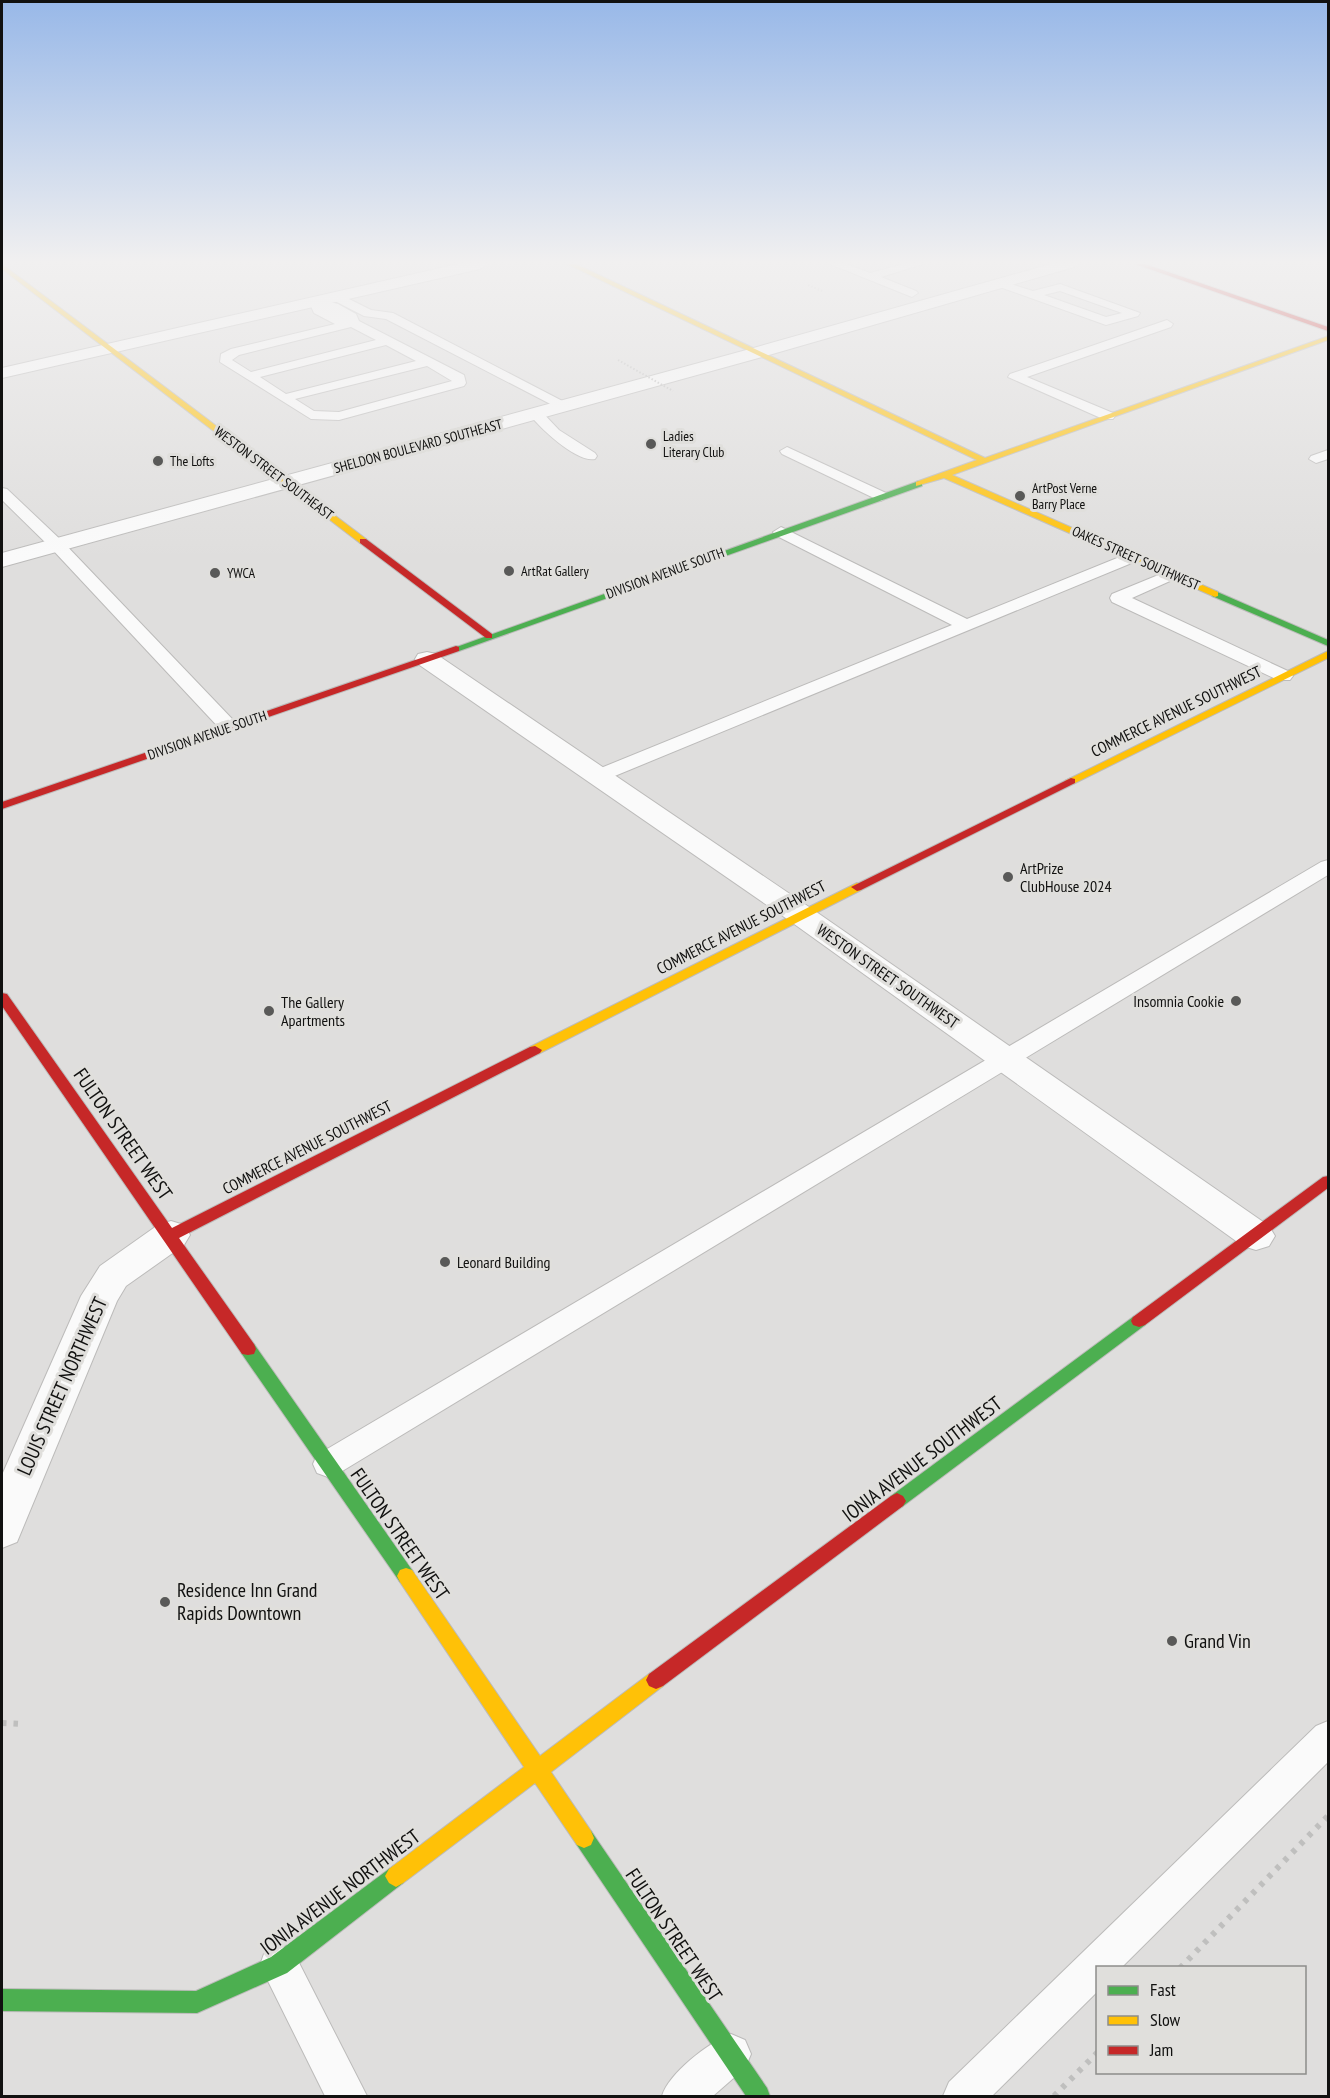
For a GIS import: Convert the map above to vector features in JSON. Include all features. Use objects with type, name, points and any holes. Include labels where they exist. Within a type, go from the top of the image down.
[{"type":"street","points":[[2,373],[50,362]]},
{"type":"street","name":"WESTON STREET SOUTHEAST","points":[[128,362],[489,636]]},
{"type":"street","name":"SHELDON BOULEVARD SOUTHEAST","points":[[286,482],[333,454],[665,362]]},
{"type":"street","name":"SHELDON BOULEVARD SOUTHEAST","points":[[2,560],[724,362]]},
{"type":"street","points":[[775,362],[983,460]]},
{"type":"street","name":"DIVISION AVENUE SOUTH","points":[[2,806],[427,659],[1263,362]]},
{"type":"street","name":"OAKES STREET SOUTHWEST","points":[[944,474],[1329,643]]},
{"type":"street","name":"COMMERCE AVENUE SOUTHWEST","points":[[171,1235],[801,915],[1329,654]]},
{"type":"street","name":"WESTON STREET SOUTHWEST","points":[[427,659],[801,915],[1256,1236]]},
{"type":"street","name":"FULTON STREET WEST","points":[[2,997],[171,1235],[538,1767],[759,2097]]},
{"type":"street","name":"IONIA AVENUE SOUTHWEST","points":[[538,1767],[1329,1181]]},
{"type":"street","name":"LOUIS STREET NORTHWEST","points":[[2,1529],[17,1488],[100,1296],[113,1276],[171,1235]]},
{"type":"street","name":"IONIA AVENUE NORTHWEST","points":[[2,2000],[197,2002],[279,1965],[538,1767]]},
{"type":"lane","points":[[226,362],[311,415],[339,416],[459,383],[459,378],[428,362],[284,398]]},
{"type":"lane","points":[[249,376],[305,362]]},
{"type":"lane","points":[[479,362],[565,406]]},
{"type":"lane","points":[[1058,362],[1015,377],[1108,416]]},
{"type":"lane","points":[[536,414],[554,433],[590,456]]},
{"type":"lane","points":[[787,451],[881,496]]},
{"type":"lane","points":[[2,492],[57,545],[230,727]]},
{"type":"lane","points":[[781,532],[966,625]]},
{"type":"lane","points":[[598,776],[1133,557]]},
{"type":"lane","points":[[1173,574],[1118,598],[1284,676]]},
{"type":"lane","points":[[328,1464],[1004,1058],[1329,866]]},
{"type":"lane","points":[[1097,1966],[1329,1738]]},
{"type":"lane","points":[[279,1965],[347,2097]]},
{"type":"lane","points":[[963,2097],[1096,1967]]},
{"type":"lane","points":[[682,2097],[731,2054]]},
{"type":"path","points":[[621,362],[674,392]]},
{"type":"path","points":[[2,1723],[21,1724]]},
{"type":"path","points":[[1182,1966],[1329,1816]]},
{"type":"path","points":[[1054,2097],[1096,2054]]},
{"type":"traffic: fast","points":[[456,649],[919,484]]},
{"type":"traffic: fast","points":[[1215,594],[1328,643]]},
{"type":"traffic: fast","points":[[897,1501],[1139,1321]]},
{"type":"traffic: fast","points":[[248,1349],[406,1576]]},
{"type":"traffic: fast","points":[[584,1838],[759,2096]]},
{"type":"traffic: fast","points":[[2,2000],[197,2002],[279,1965],[396,1876]]},
{"type":"traffic: slow","points":[[128,362],[363,541]]},
{"type":"traffic: slow","points":[[776,362],[983,460]]},
{"type":"traffic: slow","points":[[919,484],[1261,362]]},
{"type":"traffic: slow","points":[[943,474],[1215,594]]},
{"type":"traffic: slow","points":[[1071,781],[1328,654]]},
{"type":"traffic: slow","points":[[535,1050],[857,887]]},
{"type":"traffic: slow","points":[[406,1576],[584,1838]]},
{"type":"traffic: slow","points":[[396,1876],[656,1680]]},
{"type":"traffic: jam","points":[[363,541],[489,636]]},
{"type":"traffic: jam","points":[[2,806],[456,649]]},
{"type":"traffic: jam","points":[[857,887],[1071,781]]},
{"type":"traffic: jam","points":[[2,997],[248,1349]]},
{"type":"traffic: jam","points":[[171,1235],[535,1050]]},
{"type":"traffic: jam","points":[[1139,1321],[1328,1181]]},
{"type":"traffic: jam","points":[[656,1680],[897,1501]]},
{"type":"place","name":"Ladies Literary Club","points":[[651,444]]},
{"type":"place","name":"The Lofts","points":[[158,461]]},
{"type":"place","name":"ArtPost Verne Barry Place","points":[[1020,496]]},
{"type":"place","name":"ArtRat Gallery","points":[[509,571]]},
{"type":"place","name":"YWCA","points":[[215,573]]},
{"type":"place","name":"ArtPrize ClubHouse 2024","points":[[1008,877]]},
{"type":"place","name":"Insomnia Cookie","points":[[1236,1001]]},
{"type":"place","name":"The Gallery Apartments","points":[[269,1011]]},
{"type":"place","name":"Leonard Building","points":[[445,1262]]},
{"type":"place","name":"Residence Inn Grand Rapids Downtown","points":[[165,1602]]},
{"type":"place","name":"Grand Vin","points":[[1172,1641]]}]
